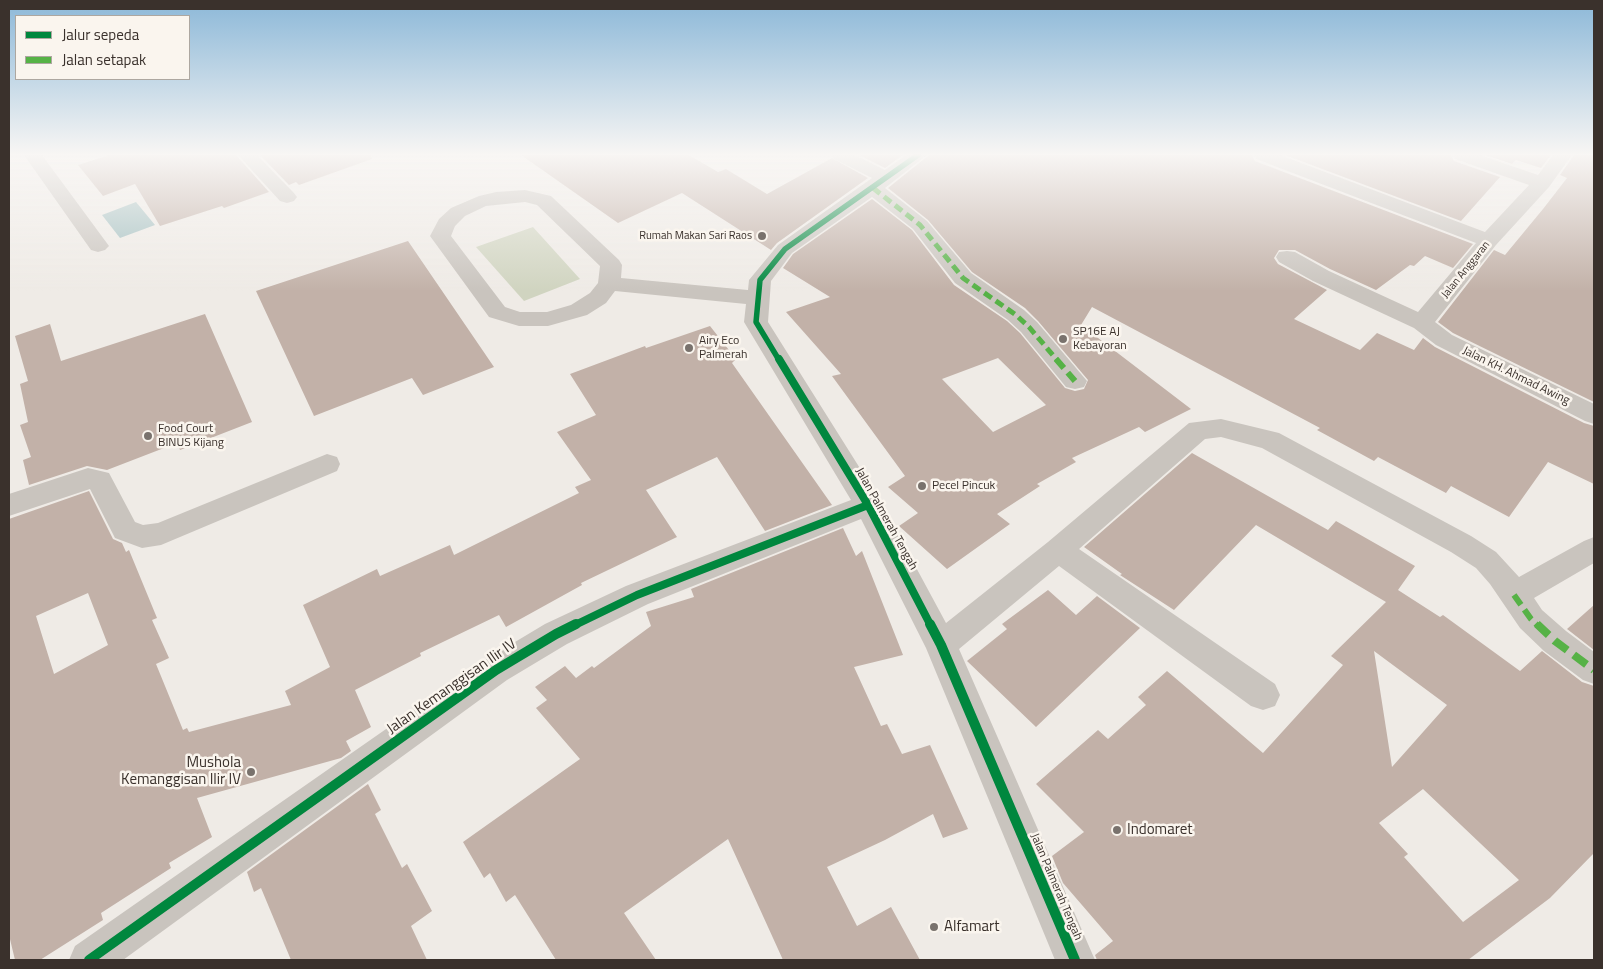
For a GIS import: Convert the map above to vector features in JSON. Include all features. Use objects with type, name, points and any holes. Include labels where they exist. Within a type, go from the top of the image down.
[{"type":"street","points":[[65,200],[98,246]]},
{"type":"street","points":[[487,200],[458,212],[446,223],[440,236],[497,312],[519,319],[548,319],[579,310],[598,298],[609,284],[611,265],[544,200]]},
{"type":"street","name":"Jalan Palmerah Tengah","points":[[854,200],[785,249],[760,280],[756,322],[868,505],[942,645],[1075,960]]},
{"type":"street","points":[[896,200],[920,225],[963,278],[1016,314],[1075,380]]},
{"type":"street","points":[[1382,200],[1489,241]]},
{"type":"street","name":"Jalan Anggaran","points":[[1430,330],[1489,241],[1526,200]]},
{"type":"street","name":"Jalan KH. Ahmad Awing","points":[[1287,257],[1594,415]]},
{"type":"street","points":[[609,284],[758,298]]},
{"type":"street","points":[[942,645],[1058,550],[1198,430],[1220,428],[1270,440],[1461,544],[1491,565],[1501,575],[1531,618],[1555,641],[1594,670]]},
{"type":"street","points":[[9,505],[73,482],[88,478],[99,480],[125,530],[142,537],[161,534],[327,464]]},
{"type":"street","name":"Jalan Kemanggisan Ilir IV","points":[[89,960],[496,670],[556,634],[637,595],[868,505]]},
{"type":"street","points":[[1514,595],[1594,549]]},
{"type":"street","points":[[1058,550],[1263,695]]},
{"type":"green space","points":[[533,227],[580,279],[524,301],[476,247]]},
{"type":"water","points":[[136,202],[155,225],[120,238],[102,215]]},
{"type":"building","points":[[145,200],[246,200],[224,208],[222,206],[160,226]]},
{"type":"building","points":[[586,200],[667,200],[618,223]]},
{"type":"building","points":[[693,200],[837,200],[777,243],[771,250]]},
{"type":"building","points":[[870,200],[874,200],[912,230],[954,285],[1007,321],[1020,333],[1065,388],[1075,391],[1084,389],[1088,380],[1025,308],[972,272],[928,220],[903,200],[1358,200],[1473,244],[1453,268],[1425,256],[1414,266],[1410,265],[1376,290],[1330,269],[1295,250],[1279,250],[1274,258],[1278,264],[1327,290],[1294,319],[1360,350],[1377,333],[1414,350],[1423,338],[1435,347],[1584,423],[1594,426],[1594,484],[1548,462],[1509,517],[1451,486],[1446,493],[1378,457],[1374,461],[1317,430],[1320,428],[1092,307],[1081,325],[1191,409],[1145,432],[1139,427],[1072,458],[1076,462],[1037,484],[1040,486],[997,514],[1010,524],[947,569],[899,526],[918,513],[888,487],[905,476],[832,376],[841,374],[786,312],[830,297],[783,268],[793,254]],"holes":[[[998,358],[1046,405],[993,432],[942,379]]]},
{"type":"building","points":[[1406,200],[1479,200],[1461,221]]},
{"type":"building","points":[[1550,200],[1594,200],[1594,402],[1453,333],[1438,322],[1494,250],[1505,255]]},
{"type":"building","points":[[408,241],[494,367],[423,395],[412,378],[314,416],[256,291]]},
{"type":"building","points":[[205,314],[252,422],[180,450],[177,443],[107,470],[87,466],[29,485],[23,460],[31,457],[20,425],[28,422],[20,384],[28,381],[15,336],[50,324],[61,361]]},
{"type":"building","points":[[710,326],[736,359],[732,363],[832,505],[765,531],[717,457],[646,490],[677,537],[581,583],[582,585],[506,627],[499,615],[420,653],[421,656],[355,690],[371,727],[346,741],[351,751],[341,758],[197,798],[212,837],[169,863],[171,868],[101,913],[103,920],[40,960],[15,960],[9,935],[9,519],[89,491],[113,539],[122,543],[126,552],[129,550],[157,618],[152,620],[169,658],[156,664],[183,730],[187,728],[189,732],[291,705],[285,691],[330,667],[303,605],[377,569],[380,576],[450,545],[454,555],[579,493],[575,487],[591,480],[557,432],[596,415],[570,374],[645,346],[646,348]],"holes":[[[88,593],[108,645],[54,674],[36,616]]]},
{"type":"building","points":[[1192,453],[1328,530],[1336,521],[1415,566],[1398,590],[1440,617],[1443,615],[1520,671],[1542,651],[1582,682],[1594,686],[1594,853],[1550,898],[1468,960],[1097,960],[1095,955],[1113,941],[1063,883],[1052,856],[1084,832],[1036,784],[1098,730],[1108,739],[1146,705],[1138,697],[1167,671],[1263,753],[1343,665],[1331,656],[1386,602],[1256,525],[1174,610],[1120,575],[1122,574],[1084,547]],"holes":[[[1374,651],[1447,705],[1392,767]],[[1423,789],[1519,880],[1463,922],[1404,857],[1408,854],[1379,823]]]},
{"type":"building","points":[[843,528],[856,556],[862,551],[903,655],[854,667],[881,726],[887,724],[902,754],[930,745],[968,829],[943,838],[933,814],[885,840],[827,867],[857,926],[891,907],[920,960],[783,960],[728,839],[624,913],[656,960],[556,960],[515,895],[506,902],[490,873],[484,878],[463,842],[580,759],[536,708],[547,700],[535,687],[565,666],[576,678],[592,666],[594,668],[651,626],[646,612],[694,597],[691,589]]},
{"type":"building","points":[[1048,590],[1076,615],[1097,596],[1140,628],[1036,727],[967,661],[1007,629],[1002,624]]},
{"type":"building","points":[[1594,605],[1594,650],[1567,629]]},
{"type":"building","points":[[368,784],[381,810],[375,814],[402,868],[407,864],[432,911],[411,926],[427,960],[291,960],[261,888],[254,892],[247,872]]},
{"type":"marked path","points":[[889,200],[920,225],[963,278],[1016,315],[1029,327],[1075,381]]},
{"type":"marked path","points":[[1514,595],[1531,619],[1555,641],[1594,670]]},
{"type":"cycle path","points":[[854,200],[785,249],[760,280],[756,322],[868,505],[941,645],[1075,960]]},
{"type":"cycle path","points":[[89,960],[496,670],[556,634],[637,595],[868,505]]},
{"type":"place","name":"Rumah Makan Sari Raos","points":[[762,236]]},
{"type":"place","name":"SP16E AJ Kebayoran","points":[[1063,339]]},
{"type":"place","name":"Airy Eco Palmerah","points":[[689,348]]},
{"type":"place","name":"Food Court BINUS Kijang","points":[[148,436]]},
{"type":"place","name":"Pecel Pincuk","points":[[922,486]]},
{"type":"place","name":"Mushola Kemanggisan Ilir IV","points":[[251,772]]},
{"type":"place","name":"Indomaret","points":[[1117,830]]},
{"type":"place","name":"Alfamart","points":[[934,927]]}]
